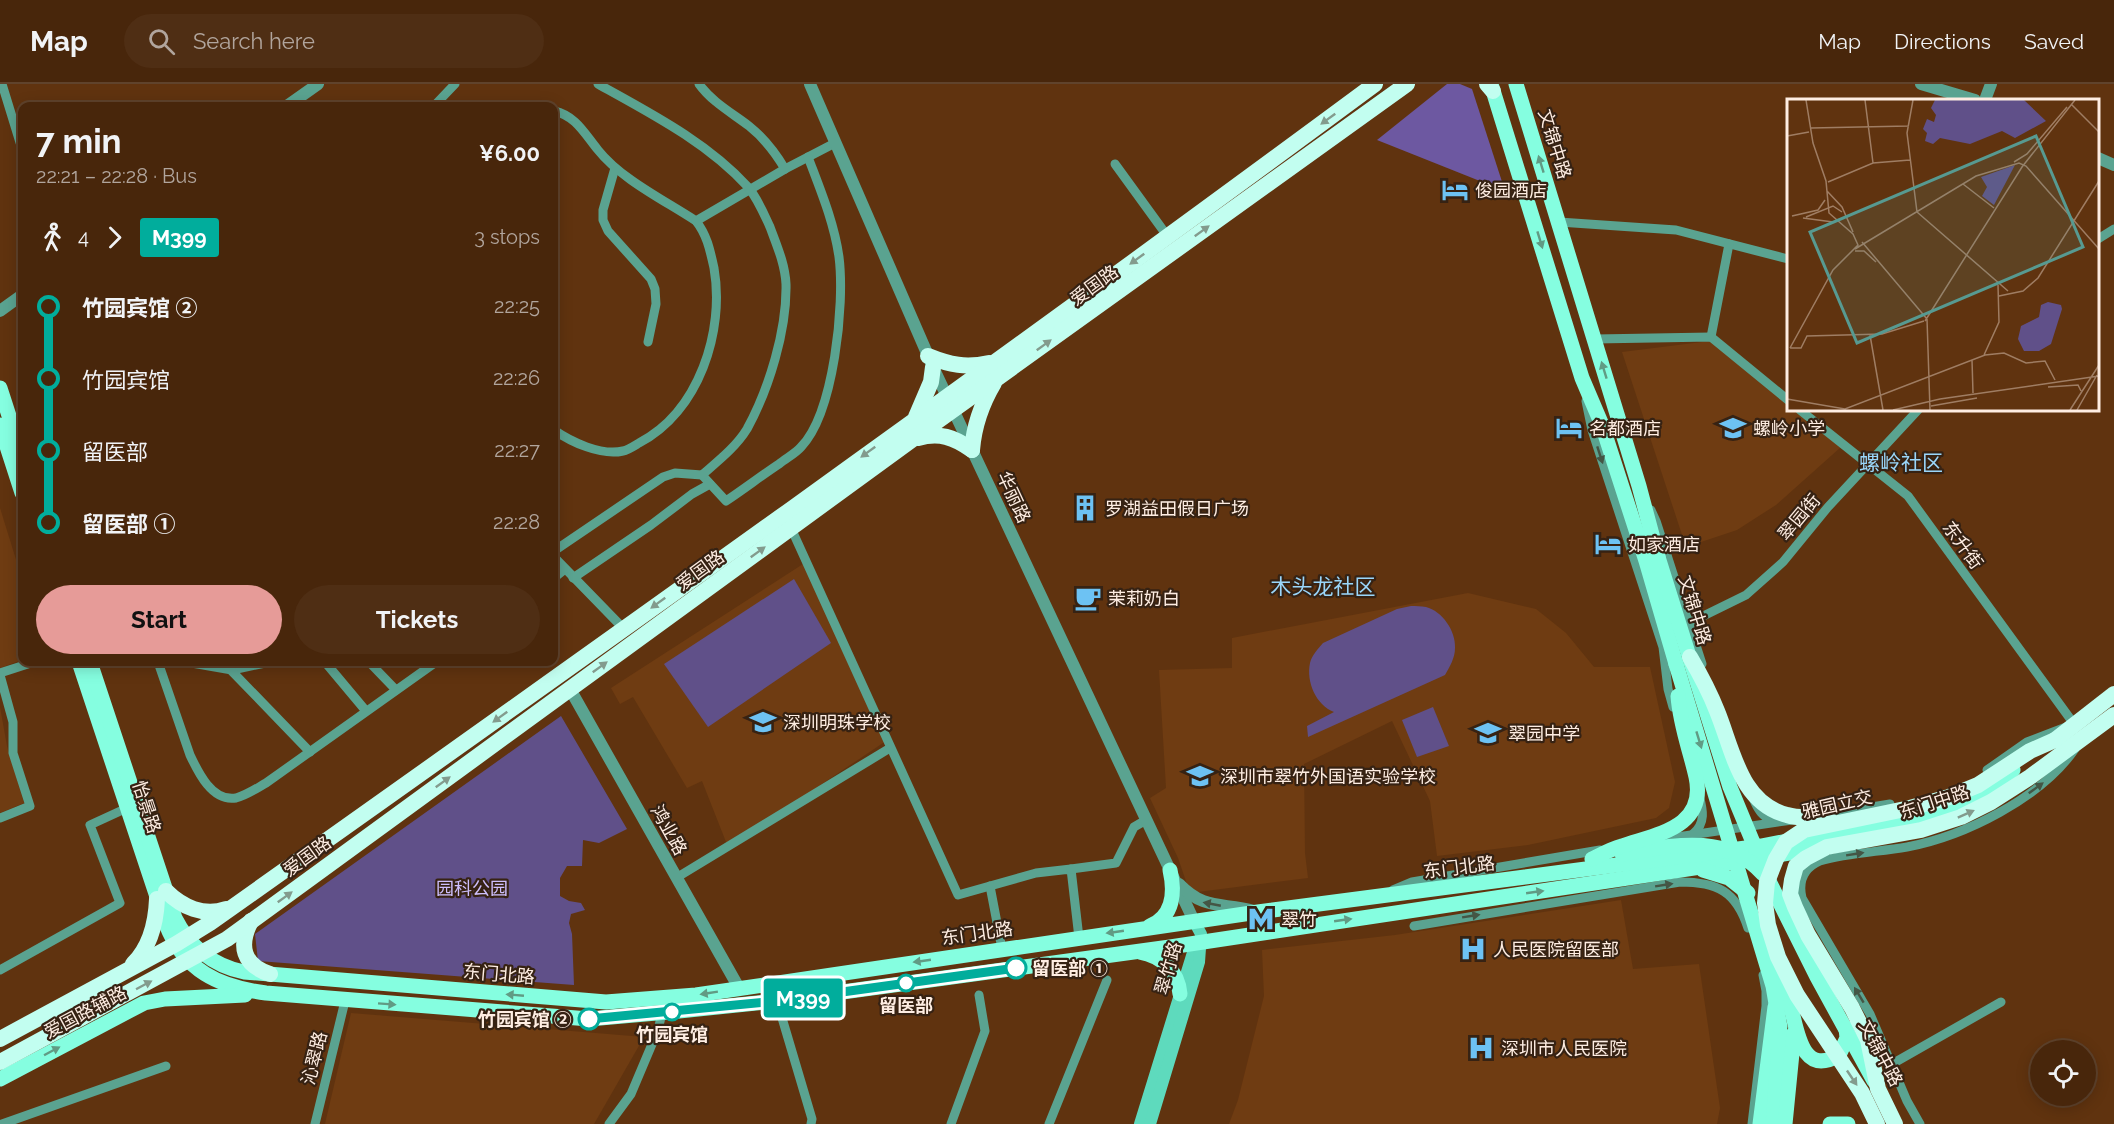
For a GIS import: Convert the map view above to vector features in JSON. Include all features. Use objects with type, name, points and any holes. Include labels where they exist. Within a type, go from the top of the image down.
[{"type":"highway","name":"爱国路","points":[[0,1062],[227,939],[914,439],[993,363],[1375,84]]},
{"type":"highway","name":"爱国路","points":[[0,1039],[181,941],[233,907],[915,418],[996,379],[1407,84]]},
{"type":"highway","points":[[915,418],[932,382],[931,362],[972,367],[993,363]]},
{"type":"highway","points":[[914,439],[938,435],[952,438],[972,450],[978,416],[996,379]]},
{"type":"highway","points":[[1683,660],[1717,709],[1740,774],[1750,791],[1763,804],[1794,817],[1889,812]]},
{"type":"highway","name":"东门中路","points":[[1827,847],[1922,830],[1961,817],[1991,802],[2030,777],[2114,694]]},
{"type":"highway","name":"东门中路","points":[[2055,740],[2114,715]]},
{"type":"highway","name":"雅园立交","points":[[1877,1124],[1862,1093],[1776,959],[1766,913],[1765,892],[1771,869],[1786,842],[1804,830],[1929,804],[1964,791],[1989,778],[2030,751],[2055,740]]},
{"type":"highway","points":[[1827,847],[1796,866],[1791,894],[1808,935],[1852,1008],[1868,1040],[1878,1089]]},
{"type":"highway","points":[[125,970],[135,962],[148,942],[162,895],[198,911],[221,911],[233,907]]},
{"type":"highway","points":[[251,921],[244,938],[245,953],[255,968],[270,974]]},
{"type":"highway","name":"文锦中路","points":[[1878,1089],[1895,1123]]},
{"type":"main road","name":"文锦中路","points":[[1516,84],[1639,486],[1652,559]]},
{"type":"main road","name":"文锦中路","points":[[1491,86],[1581,378],[1602,425],[1652,559],[1683,660],[1773,986],[1787,1022],[1780,1053],[1773,1124]]},
{"type":"main road","points":[[0,388],[18,444]]},
{"type":"main road","points":[[0,425],[18,481]]},
{"type":"main road","name":"文锦中路","points":[[1683,660],[1768,881],[1878,1089]]},
{"type":"main road","points":[[1594,855],[1668,831],[1686,819],[1692,809],[1697,789],[1681,720],[1683,660]]},
{"type":"main road","name":"怡景路","points":[[80,666],[127,808],[162,895]]},
{"type":"main road","name":"怡景路","points":[[91,666],[162,895],[168,931],[181,941],[195,957]]},
{"type":"main road","name":"东门中路","points":[[1761,846],[1934,814],[1983,793],[2055,740]]},
{"type":"main road","points":[[1500,881],[1528,867],[1594,855],[1673,845],[1709,845],[1728,850],[1762,872],[1768,881]]},
{"type":"main road","name":"东门北路","points":[[195,957],[231,969],[270,974],[606,1002],[696,995],[1258,912],[1761,846]]},
{"type":"main road","name":"东门中路","points":[[1740,861],[1827,847]]},
{"type":"main road","name":"东门北路","points":[[195,957],[212,979],[236,988],[266,993],[589,1019],[777,1001],[1199,942],[1740,861]]},
{"type":"main road","points":[[1697,868],[1729,878],[1746,891],[1755,905],[1776,959],[1794,1050],[1785,1124]]},
{"type":"main road","points":[[1147,928],[1158,923],[1170,906],[1173,895],[1172,875]]},
{"type":"main road","name":"翠竹路","points":[[1140,1124],[1180,994],[1199,942],[1201,934],[1194,921]]},
{"type":"main road","name":"翠竹路","points":[[1150,1124],[1197,970],[1199,942]]},
{"type":"main road","points":[[1137,951],[1152,956],[1169,967],[1179,983],[1180,994]]},
{"type":"main road","points":[[1760,1124],[1777,991],[1776,959]]},
{"type":"main road","name":"爱国路辅路","points":[[0,1079],[144,1003],[165,999],[266,993]]},
{"type":"main road","points":[[1787,1022],[1804,1051],[1816,1060],[1833,1059],[1839,1055],[1847,1038],[1846,1028]]},
{"type":"main road","points":[[1830,1124],[1848,1124]]},
{"type":"street","points":[[2,84],[3,100],[18,139]]},
{"type":"street","points":[[293,102],[318,84]]},
{"type":"street","points":[[438,102],[455,84]]},
{"type":"street","points":[[598,84],[691,139],[724,164],[749,189],[764,213],[781,254],[786,283],[784,315],[764,392],[746,430],[735,445],[702,475]]},
{"type":"street","points":[[699,84],[717,103],[766,142],[785,168]]},
{"type":"street","name":"华丽路","points":[[810,84],[931,362],[1194,921]]},
{"type":"street","points":[[1921,84],[1972,99]]},
{"type":"street","points":[[1985,99],[1990,84]]},
{"type":"street","points":[[558,112],[577,123],[615,168],[696,221],[710,248],[717,287],[717,317],[710,350],[686,400],[668,422],[648,438],[623,451],[609,452],[589,447],[558,433]]},
{"type":"street","points":[[696,221],[785,168],[835,143]]},
{"type":"street","points":[[558,548],[663,477],[675,473],[702,475],[726,501],[800,448],[810,436],[825,397],[836,352],[841,303],[839,258],[830,215],[808,157]]},
{"type":"street","points":[[2099,159],[2114,165]]},
{"type":"street","points":[[1115,164],[1168,237]]},
{"type":"street","points":[[615,168],[603,210],[603,220],[608,231],[651,279],[655,289],[656,304],[648,342]]},
{"type":"street","points":[[1559,222],[1676,230],[1787,259]]},
{"type":"street","points":[[2099,238],[2114,229]]},
{"type":"street","points":[[1711,337],[1729,244]]},
{"type":"street","points":[[0,311],[18,298]]},
{"type":"street","points":[[1595,339],[1711,337],[1787,399]]},
{"type":"street","points":[[1581,378],[1592,430],[1663,647],[1668,689],[1702,808],[1702,820],[1693,834]]},
{"type":"street","name":"东升街","points":[[1801,411],[1908,496],[2078,731]]},
{"type":"street","name":"翠园街","points":[[1689,623],[1746,595],[1783,562],[1828,507],[1917,411]]},
{"type":"street","points":[[573,578],[692,494],[710,484]]},
{"type":"street","points":[[1639,486],[1656,521],[1699,656],[1722,708],[1756,805],[1763,816],[1774,822]]},
{"type":"street","points":[[791,528],[958,895],[1036,873],[1116,863],[1134,827],[1146,820]]},
{"type":"street","points":[[558,561],[623,628]]},
{"type":"street","points":[[558,575],[565,569]]},
{"type":"street","points":[[0,818],[30,806],[12,753],[13,722],[0,674],[23,666]]},
{"type":"street","points":[[159,666],[190,755],[202,778],[211,789],[220,795],[236,798],[248,793],[310,752],[430,666]]},
{"type":"street","points":[[209,666],[232,670],[251,666]]},
{"type":"street","points":[[228,666],[310,752]]},
{"type":"street","points":[[328,666],[366,711]]},
{"type":"street","points":[[373,666],[396,690]]},
{"type":"street","points":[[422,666],[425,669]]},
{"type":"street","name":"鸿业路","points":[[570,689],[739,988]]},
{"type":"street","points":[[1375,897],[1412,882],[1594,855],[1693,834],[1900,803],[1940,793],[1975,778],[2027,742],[2078,731]]},
{"type":"street","points":[[1920,1124],[1907,1101],[1870,1014],[1802,898],[1801,879],[1812,864],[1829,858],[1930,842],[1977,824],[2036,789],[2063,767],[2078,731]]},
{"type":"street","points":[[676,878],[890,748]]},
{"type":"street","points":[[0,970],[120,903],[90,825],[127,808]]},
{"type":"street","points":[[1071,868],[1079,938]]},
{"type":"street","points":[[1172,875],[1185,891],[1202,902],[1258,912]]},
{"type":"street","points":[[1414,926],[1602,893],[1680,882],[1695,882],[1721,889],[1738,904],[1751,937],[1766,991],[1752,1124]]},
{"type":"street","points":[[990,886],[1002,949]]},
{"type":"street","points":[[1049,1124],[1107,980]]},
{"type":"street","points":[[951,1124],[985,1031],[979,995]]},
{"type":"street","name":"沁翠路","points":[[315,1124],[345,1001]]},
{"type":"street","points":[[777,1001],[812,1119],[811,1124]]},
{"type":"street","points":[[1892,1064],[2001,1002]]},
{"type":"street","points":[[609,1124],[631,1095],[658,1030],[662,1013]]},
{"type":"street","points":[[2,1124],[165,1066]]},
{"type":"shaded area","points":[[1447,84],[1460,84],[1472,89],[1505,191],[1377,140]]},
{"type":"shaded area","name":"螺岭小学","points":[[1710,341],[1787,403],[1787,411],[1796,411],[1841,447],[1776,505],[1737,530],[1686,547],[1622,352]]},
{"type":"shaded area","points":[[0,508],[18,566],[18,661],[0,668]]},
{"type":"shaded area","name":"深圳明珠学校","points":[[803,564],[886,741],[728,847],[702,781],[687,788],[633,697],[620,704],[611,688]]},
{"type":"shaded area","name":"翠园中学","points":[[1468,593],[1536,609],[1566,633],[1594,667],[1650,667],[1675,782],[1669,808],[1656,818],[1528,845],[1437,856],[1430,801],[1392,721],[1304,764],[1305,853],[1308,878],[1190,893],[1178,858],[1150,798],[1166,788],[1159,670],[1232,668],[1232,638]]},
{"type":"shaded area","points":[[0,707],[7,746],[24,803],[0,813]]},
{"type":"shaded area","name":"深圳市人民医院","points":[[1621,900],[1633,969],[1699,964],[1720,1108],[1717,1124],[1229,1124],[1238,1100],[1264,996],[1262,950],[1395,935]]},
{"type":"shaded area","name":"竹园宾馆","points":[[351,1013],[644,1037],[594,1124],[325,1124]]},
{"type":"green space","points":[[794,579],[831,643],[708,727],[664,664]]},
{"type":"green space","points":[[1411,606],[1432,609],[1447,623],[1453,635],[1455,652],[1445,675],[1308,737],[1307,726],[1334,712],[1322,704],[1311,685],[1310,663],[1317,650],[1323,643],[1397,609]]},
{"type":"green space","points":[[1433,707],[1449,746],[1417,757],[1402,720]]},
{"type":"green space","name":"园科公园","points":[[561,716],[627,829],[599,843],[583,840],[582,866],[567,866],[560,878],[560,896],[569,901],[581,903],[585,910],[571,914],[569,923],[572,934],[574,985],[258,961],[255,934]]},
{"type":"bus line","name":"M399","points":[[589,1019],[777,1001],[1016,968]]},
{"type":"place","name":"俊园酒店","points":[[1455,190]]},
{"type":"place","name":"名都酒店","points":[[1569,428]]},
{"type":"place","name":"螺岭小学","points":[[1733,428]]},
{"type":"place","name":"罗湖益田假日广场","points":[[1085,508]]},
{"type":"place","name":"如家酒店","points":[[1608,544]]},
{"type":"place","name":"茉莉奶白","points":[[1088,598]]},
{"type":"place","name":"深圳明珠学校","points":[[763,722]]},
{"type":"place","name":"翠园中学","points":[[1488,733]]},
{"type":"place","name":"深圳市翠竹外国语实验学校","points":[[1200,776]]},
{"type":"place","name":"翠竹","points":[[1261,919]]},
{"type":"place","name":"人民医院留医部","points":[[1473,949]]},
{"type":"place","name":"留医部 ①","points":[[1016,968]]},
{"type":"place","name":"留医部","points":[[906,983]]},
{"type":"place","name":"竹园宾馆","points":[[672,1012]]},
{"type":"place","name":"竹园宾馆 ②","points":[[589,1019]]},
{"type":"place","name":"深圳市人民医院","points":[[1481,1048]]},
{"type":"district","name":"螺岭社区","points":[[1901,462]]},
{"type":"district","name":"木头龙社区","points":[[1323,586]]}]
